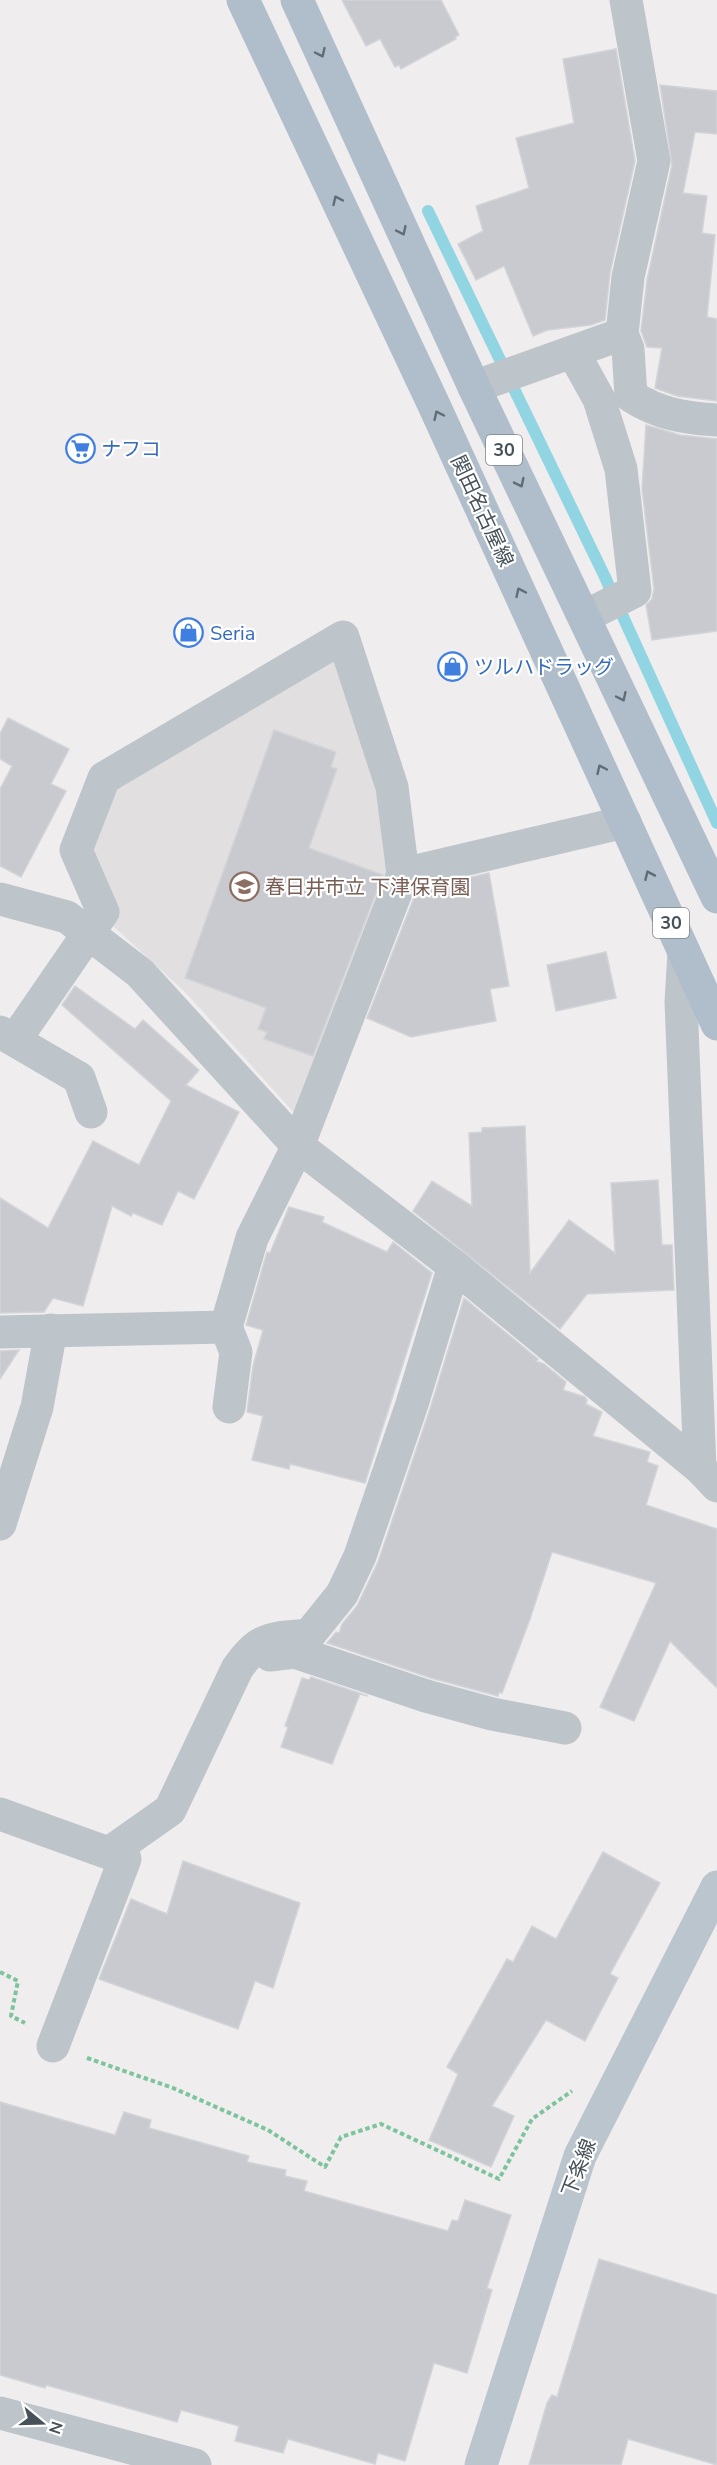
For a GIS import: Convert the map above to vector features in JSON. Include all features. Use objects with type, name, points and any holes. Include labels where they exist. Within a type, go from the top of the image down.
[{"type":"main road","name":"関田名古屋線","points":[[243,0],[433,403],[717,1024]]},
{"type":"main road","name":"30","points":[[297,0],[474,387],[717,897]]},
{"type":"street","points":[[584,617],[635,591],[615,397],[628,349],[622,334],[628,278],[654,161],[626,0]]},
{"type":"street","points":[[474,387],[622,334]]},
{"type":"street","points":[[573,352],[615,397],[677,417],[717,420]]},
{"type":"street","points":[[91,1112],[79,1078],[8,1036],[103,912],[76,850],[104,778],[344,636],[393,787],[403,874],[298,1146],[252,1238],[226,1327],[236,1352],[229,1407]]},
{"type":"street","points":[[403,874],[625,822]]},
{"type":"street","points":[[0,899],[67,917],[140,973],[298,1146],[454,1266],[708,1477]]},
{"type":"street","points":[[684,952],[681,1002],[708,1477]]},
{"type":"street","points":[[286,1648],[309,1635],[342,1594],[360,1556],[412,1404],[454,1266]]},
{"type":"street","points":[[0,1332],[226,1327]]},
{"type":"street","points":[[1,1518],[37,1407],[51,1330]]},
{"type":"street","points":[[109,1853],[170,1810],[237,1669],[250,1649],[266,1640],[426,1696],[492,1714],[565,1728]]},
{"type":"street","points":[[0,1814],[125,1859],[53,2046]]},
{"type":"street","name":"下条線","points":[[481,2465],[580,2156],[717,1887]]},
{"type":"street","points":[[0,2413],[195,2465]]},
{"type":"path","points":[[0,1972],[18,1981],[11,2016],[40,2030],[53,2046],[173,2088],[268,2130],[325,2167],[341,2137],[381,2124],[499,2179],[532,2119],[572,2090]]},
{"type":"shaded area","name":"春日井市立 下津保育園","points":[[340,643],[397,864],[297,1116],[187,994],[111,924],[81,849],[110,783]]},
{"type":"building","points":[[342,0],[441,0],[459,35],[455,37],[456,39],[401,69],[399,65],[395,67],[380,39],[366,46]]},
{"type":"building","points":[[616,49],[635,161],[610,273],[605,320],[591,325],[548,330],[533,336],[504,266],[476,280],[458,244],[483,231],[476,206],[529,188],[516,138],[574,123],[563,59]]},
{"type":"building","points":[[660,85],[717,91],[717,134],[695,132],[683,193],[707,196],[702,233],[715,235],[707,317],[717,319],[717,401],[677,396],[655,388],[662,348],[647,347],[641,331],[647,280],[672,165]]},
{"type":"building","points":[[646,425],[680,435],[717,439],[717,631],[652,640],[646,605],[652,599],[654,589],[642,489]]},
{"type":"building","points":[[8,718],[69,749],[51,784],[66,791],[21,877],[0,866],[0,789],[12,766],[0,759],[0,734]]},
{"type":"building","points":[[274,730],[336,752],[331,767],[337,769],[309,848],[383,875],[313,1056],[264,1039],[267,1032],[258,1029],[266,1008],[185,978]]},
{"type":"building","points":[[489,873],[509,986],[490,989],[496,1021],[411,1037],[367,1018],[417,890]]},
{"type":"building","points":[[606,952],[616,998],[556,1011],[547,965]]},
{"type":"building","points":[[75,986],[135,1029],[143,1020],[199,1070],[186,1085],[239,1112],[194,1199],[178,1191],[162,1225],[133,1213],[131,1216],[112,1206],[83,1306],[53,1298],[44,1312],[0,1313],[0,1198],[48,1228],[93,1141],[139,1165],[171,1101],[62,1005]]},
{"type":"building","points":[[525,1126],[530,1273],[569,1220],[615,1253],[611,1183],[658,1180],[662,1245],[672,1245],[674,1290],[587,1294],[560,1329],[413,1211],[432,1181],[472,1206],[469,1133],[482,1132],[482,1128]]},
{"type":"building","points":[[289,1207],[324,1217],[322,1222],[387,1252],[393,1242],[432,1273],[365,1483],[290,1464],[289,1469],[252,1460],[263,1416],[247,1412],[253,1366],[263,1330],[246,1325],[267,1252],[270,1253]]},
{"type":"building","points":[[464,1298],[538,1359],[536,1361],[544,1364],[566,1382],[563,1390],[585,1397],[586,1404],[602,1412],[593,1436],[650,1452],[647,1462],[658,1466],[646,1505],[717,1529],[717,1688],[670,1641],[634,1721],[600,1707],[656,1583],[552,1552],[530,1619],[502,1693],[499,1692],[498,1696],[431,1678],[327,1643],[336,1632],[339,1633],[342,1624],[357,1606],[378,1562],[430,1409]]},
{"type":"building","points":[[19,1350],[0,1379],[0,1351]]},
{"type":"building","points":[[311,1677],[368,1696],[360,1694],[332,1764],[281,1747],[288,1727],[285,1726],[302,1678],[309,1680]]},
{"type":"building","points":[[603,1852],[660,1883],[610,1974],[618,1978],[585,2041],[546,2020],[492,2106],[514,2116],[491,2167],[429,2140],[458,2074],[447,2067],[507,1959],[513,1962],[532,1926],[556,1939]]},
{"type":"building","points":[[183,1861],[300,1903],[273,1988],[255,1981],[238,2029],[99,1979],[131,1899],[167,1914]]},
{"type":"building","points":[[0,2102],[115,2135],[124,2112],[151,2120],[149,2128],[249,2156],[247,2162],[286,2170],[285,2176],[307,2181],[304,2191],[448,2231],[452,2220],[458,2221],[465,2200],[511,2215],[487,2288],[492,2290],[467,2373],[434,2363],[405,2461],[378,2453],[375,2464],[288,2439],[283,2453],[235,2441],[239,2426],[181,2410],[177,2422],[46,2385],[45,2388],[0,2375]]},
{"type":"building","points":[[599,2259],[717,2295],[717,2465],[628,2439],[621,2465],[529,2465],[547,2403],[552,2395],[557,2397]]},
{"type":"waterway","points":[[428,211],[604,575],[717,823]]},
{"type":"place","name":"ナフコ","points":[[80,449]]},
{"type":"place","name":"Seria","points":[[189,633]]},
{"type":"place","name":"ツルハドラッグ","points":[[453,667]]},
{"type":"place","name":"春日井市立 下津保育園","points":[[244,887]]}]
